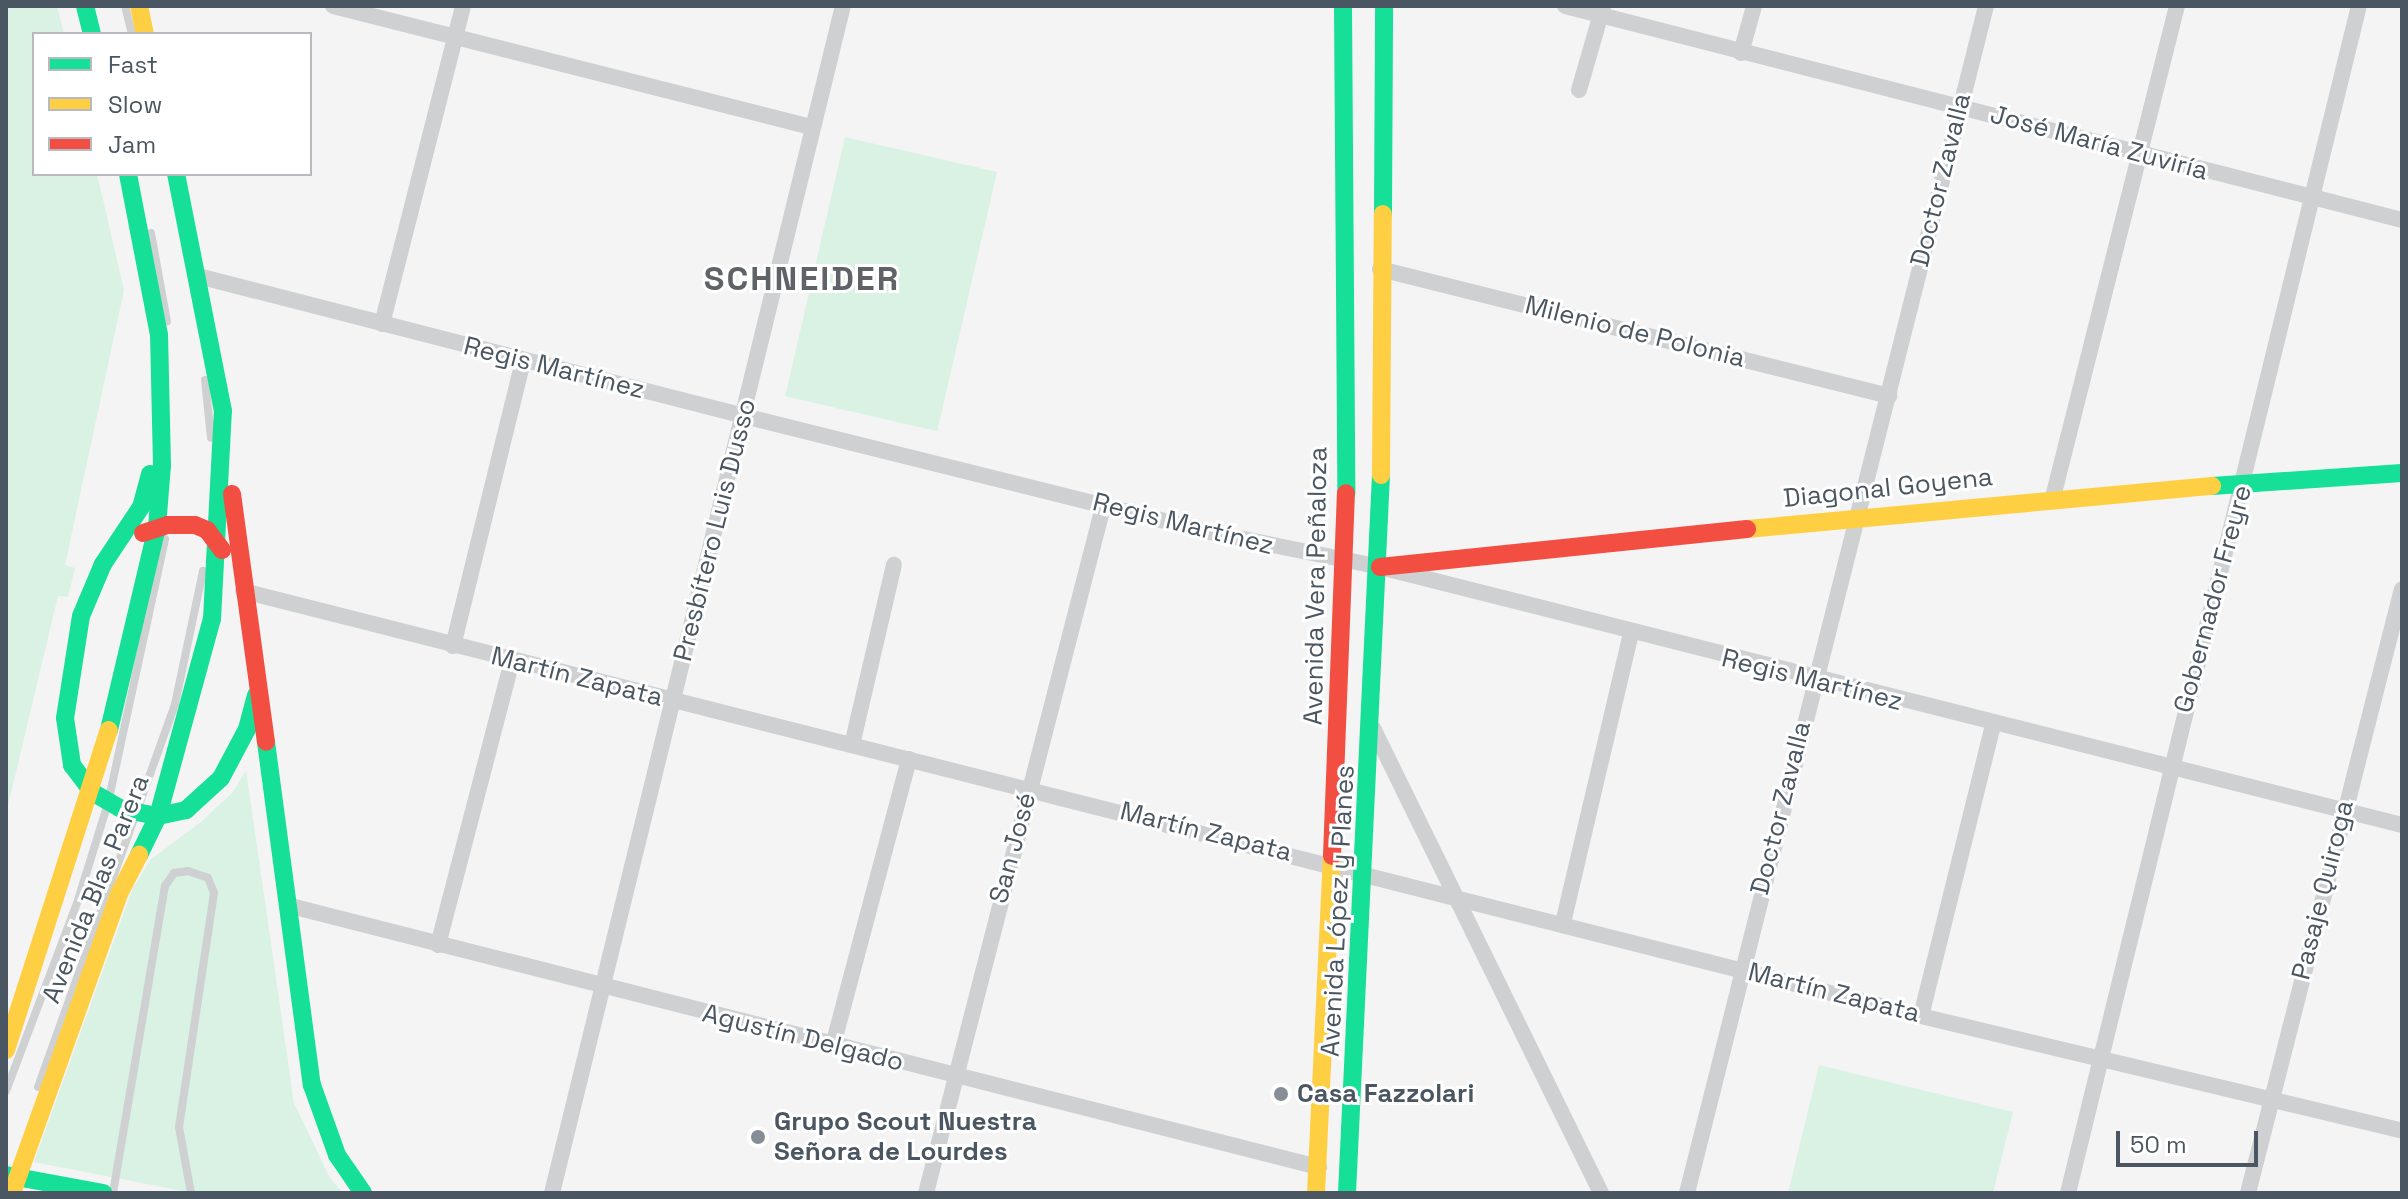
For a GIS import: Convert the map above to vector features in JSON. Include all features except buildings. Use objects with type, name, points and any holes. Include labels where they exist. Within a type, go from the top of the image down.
[{"type":"main road","points":[[85,6],[92,32]]},
{"type":"main road","points":[[139,6],[145,32]]},
{"type":"main road","name":"Avenida Vera Peñaloza","points":[[1319,1167],[1346,564],[1343,6]]},
{"type":"main road","points":[[1373,728],[1380,567],[1384,6]]},
{"type":"main road","name":"Avenida Blas Parera","points":[[6,1050],[100,798],[126,671],[162,526],[163,385],[154,287],[128,176]]},
{"type":"main road","name":"Avenida Blas Parera","points":[[12,1182],[120,892],[158,816],[206,648],[223,411],[176,176]]},
{"type":"main road","points":[[163,385],[145,494],[89,590],[67,687],[65,718],[72,765],[100,798],[134,813],[158,816],[186,810],[205,797]]},
{"type":"main road","points":[[223,411],[243,591],[258,677],[287,905],[318,1110],[337,1155],[363,1193]]},
{"type":"main road","name":"Diagonal Goyena","points":[[1380,567],[2053,497],[2244,481],[2402,473]]},
{"type":"main road","points":[[114,549],[162,526],[213,537],[243,591]]},
{"type":"main road","points":[[120,892],[143,854],[205,797],[247,729],[258,677]]},
{"type":"main road","name":"Avenida López y Planes","points":[[1347,1193],[1373,728]]},
{"type":"main road","points":[[1316,1193],[1319,1167]]},
{"type":"main road","points":[[12,1182],[103,1193]]},
{"type":"street","points":[[333,6],[811,127]]},
{"type":"street","points":[[382,324],[463,6]]},
{"type":"street","name":"Presbítero Luis Dusso","points":[[552,1193],[599,987],[744,416],[811,127],[843,6]]},
{"type":"street","name":"José María Zuviría","points":[[1565,6],[1602,10],[1741,53],[2402,220]]},
{"type":"street","points":[[1741,53],[1754,6]]},
{"type":"street","name":"Doctor Zavalla","points":[[1687,1193],[1812,681],[1889,396],[1958,106],[1986,6]]},
{"type":"street","points":[[2053,497],[2177,6]]},
{"type":"street","name":"Gobernador Freyre","points":[[2068,1193],[2168,768],[2315,199],[2359,6]]},
{"type":"street","points":[[1579,90],[1602,10]]},
{"type":"street","name":"Milenio de Polonia","points":[[1380,269],[1889,396]]},
{"type":"street","name":"Regis Martínez","points":[[198,276],[744,416],[1346,564],[1380,567],[1812,681],[2402,825]]},
{"type":"street","points":[[453,646],[523,360]]},
{"type":"street","name":"San José","points":[[926,1193],[952,1075],[1104,503]]},
{"type":"street","points":[[852,745],[894,565]]},
{"type":"street","name":"Pasaje Quiroga","points":[[2248,1193],[2342,811],[2402,589]]},
{"type":"street","name":"Martín Zapata","points":[[243,591],[512,661],[1450,893],[1921,1016],[2402,1131]]},
{"type":"street","points":[[1563,923],[1631,633]]},
{"type":"street","points":[[438,945],[512,661]]},
{"type":"street","points":[[1921,1016],[1993,726]]},
{"type":"street","points":[[1373,728],[1450,893],[1601,1193]]},
{"type":"street","points":[[833,1045],[909,759]]},
{"type":"street","name":"Agustín Delgado","points":[[287,905],[599,987],[1319,1167]]},
{"type":"lane","points":[[97,6],[103,32]]},
{"type":"lane","points":[[125,6],[132,32]]},
{"type":"lane","points":[[136,176],[165,293],[172,382],[162,526]]},
{"type":"lane","points":[[12,1182],[24,1131],[59,1019],[175,704],[213,537],[209,409],[164,176]]},
{"type":"lane","points":[[6,1091],[100,798]]},
{"type":"lane","points":[[113,1193],[165,886],[174,873],[188,871],[208,878],[214,893],[179,1127],[191,1193]]},
{"type":"green space","points":[[6,6],[57,6],[64,32],[32,32],[32,176],[97,176],[124,290],[65,565],[75,568],[68,597],[58,596],[6,814]]},
{"type":"green space","points":[[845,137],[997,172],[937,431],[785,396]]},
{"type":"green space","points":[[246,770],[294,1103],[330,1178],[343,1193],[193,1193],[34,1162],[132,890],[150,860],[202,821],[233,792]]},
{"type":"green space","points":[[1819,1065],[2013,1112],[1993,1193],[1788,1193]]},
{"type":"traffic: fast","points":[[85,6],[92,32]]},
{"type":"traffic: fast","points":[[1343,6],[1346,493]]},
{"type":"traffic: fast","points":[[1383,214],[1384,6]]},
{"type":"traffic: fast","points":[[109,730],[157,527],[162,465],[159,335],[128,176]]},
{"type":"traffic: fast","points":[[139,855],[158,816],[212,619],[223,411],[176,176]]},
{"type":"traffic: fast","points":[[2212,486],[2402,473]]},
{"type":"traffic: fast","points":[[150,474],[141,507],[103,564],[81,616],[65,718],[72,765],[92,792],[121,809],[158,816],[186,810],[221,778],[247,729],[256,695]]},
{"type":"traffic: fast","points":[[1347,1193],[1381,475]]},
{"type":"traffic: fast","points":[[266,742],[312,1085],[337,1155],[363,1193]]},
{"type":"traffic: fast","points":[[6,1175],[103,1193]]},
{"type":"traffic: slow","points":[[139,6],[145,32]]},
{"type":"traffic: slow","points":[[1381,475],[1383,214]]},
{"type":"traffic: slow","points":[[1747,529],[2212,486]]},
{"type":"traffic: slow","points":[[6,1050],[109,730]]},
{"type":"traffic: slow","points":[[12,1193],[120,892],[139,855]]},
{"type":"traffic: slow","points":[[1316,1193],[1332,856]]},
{"type":"traffic: jam","points":[[1332,856],[1346,493]]},
{"type":"traffic: jam","points":[[232,494],[266,742]]},
{"type":"traffic: jam","points":[[143,533],[167,525],[195,525],[207,530],[222,550]]},
{"type":"traffic: jam","points":[[1380,567],[1747,529]]},
{"type":"place","name":"Casa Fazzolari","points":[[1281,1094]]},
{"type":"place","name":"Grupo Scout Nuestra Señora de Lourdes","points":[[758,1137]]},
{"type":"district","name":"SCHNEIDER","points":[[802,279]]}]
